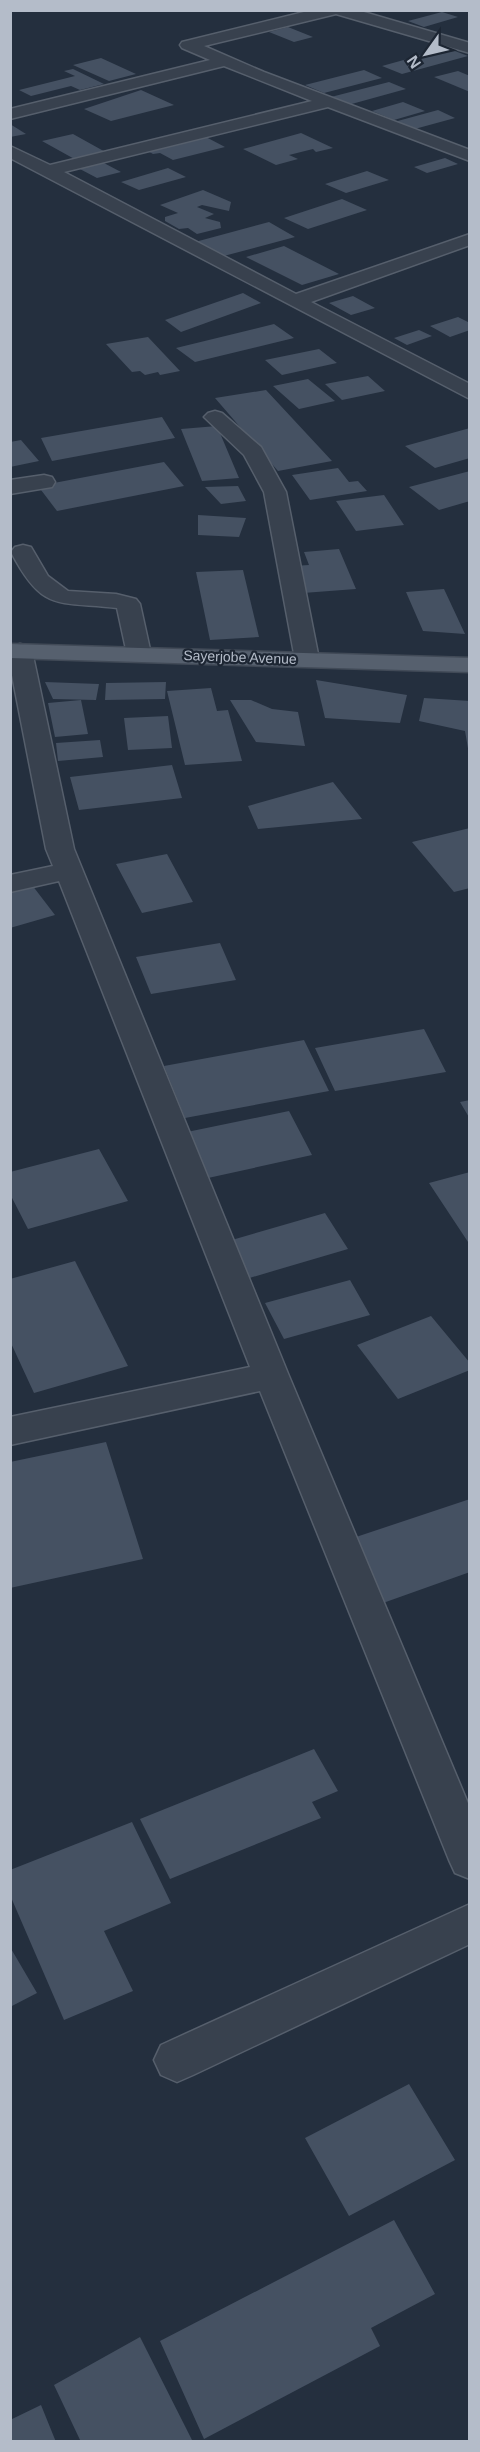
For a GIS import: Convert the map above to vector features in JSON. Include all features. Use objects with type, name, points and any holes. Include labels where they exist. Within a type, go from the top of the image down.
[{"type":"main road","name":"Sayerjobe Avenue","points":[[15,651],[470,665]]},
{"type":"street","points":[[333,10],[188,45],[470,156]]},
{"type":"street","points":[[339,10],[470,48]]},
{"type":"street","points":[[10,114],[225,61]]},
{"type":"street","points":[[48,171],[330,102]]},
{"type":"street","points":[[10,151],[470,393]]},
{"type":"street","points":[[294,301],[470,239]]},
{"type":"street","points":[[215,417],[253,453],[275,492],[307,659]]},
{"type":"street","points":[[10,488],[44,482]]},
{"type":"street","points":[[23,552],[39,581],[57,596],[75,600],[115,599],[128,604],[139,654]]},
{"type":"street","points":[[15,651],[60,849],[271,1376],[470,1860]]},
{"type":"street","points":[[10,884],[69,870]]},
{"type":"street","points":[[10,1431],[271,1376]]},
{"type":"street","points":[[177,2060],[470,1923]]},
{"type":"building","points":[[442,12],[458,17],[424,27],[408,21]]},
{"type":"building","points":[[288,27],[313,37],[294,42],[269,32]]},
{"type":"building","points":[[447,48],[468,56],[402,74],[382,66]]},
{"type":"building","points":[[101,58],[136,74],[109,81],[73,65]]},
{"type":"building","points":[[73,69],[104,84],[80,90],[71,86],[31,96],[19,90],[75,76],[64,71]]},
{"type":"building","points":[[364,70],[382,78],[324,93],[305,85]]},
{"type":"building","points":[[458,71],[470,76],[470,92],[434,77]]},
{"type":"building","points":[[389,82],[406,89],[348,105],[331,97]]},
{"type":"building","points":[[141,90],[174,105],[111,121],[84,109]]},
{"type":"building","points":[[403,102],[425,111],[394,120],[372,111]]},
{"type":"building","points":[[438,110],[455,118],[411,130],[394,122]]},
{"type":"building","points":[[10,124],[26,134],[10,137]]},
{"type":"building","points":[[301,133],[333,148],[316,152],[313,149],[289,155],[298,159],[276,165],[243,149]]},
{"type":"building","points":[[73,134],[109,154],[78,161],[42,141]]},
{"type":"building","points":[[204,136],[225,147],[173,160],[160,153],[153,154],[146,150]]},
{"type":"building","points":[[445,158],[458,164],[427,173],[414,167]]},
{"type":"building","points":[[102,162],[121,172],[97,178],[78,168]]},
{"type":"building","points":[[168,168],[186,177],[139,190],[121,182]]},
{"type":"building","points":[[367,171],[389,180],[346,193],[325,184]]},
{"type":"building","points":[[203,190],[231,202],[229,211],[202,205],[197,207],[214,214],[205,218],[220,222],[221,228],[197,234],[188,228],[179,229],[165,221],[165,217],[178,213],[160,205]]},
{"type":"building","points":[[342,199],[367,210],[308,229],[284,218]]},
{"type":"building","points":[[269,222],[295,237],[220,257],[195,242]]},
{"type":"building","points":[[284,246],[339,274],[302,285],[246,257]]},
{"type":"building","points":[[243,293],[261,303],[181,332],[165,320]]},
{"type":"building","points":[[353,296],[375,308],[351,315],[329,303]]},
{"type":"building","points":[[458,317],[470,323],[470,330],[450,337],[430,326]]},
{"type":"building","points":[[274,324],[294,338],[195,362],[176,348]]},
{"type":"building","points":[[419,330],[432,336],[407,345],[394,338]]},
{"type":"building","points":[[148,337],[180,371],[160,375],[158,372],[145,375],[140,371],[132,372],[106,344]]},
{"type":"building","points":[[319,349],[337,363],[282,375],[265,360]]},
{"type":"building","points":[[368,376],[385,391],[342,400],[325,384]]},
{"type":"building","points":[[308,379],[335,401],[299,409],[273,386]]},
{"type":"building","points":[[266,390],[332,461],[278,471],[215,398]]},
{"type":"building","points":[[162,417],[175,438],[52,461],[41,438]]},
{"type":"building","points":[[217,426],[239,478],[202,481],[181,429]]},
{"type":"building","points":[[470,428],[470,458],[435,468],[405,446]]},
{"type":"building","points":[[21,440],[39,461],[10,467],[10,442]]},
{"type":"building","points":[[164,462],[184,486],[57,511],[38,486]]},
{"type":"building","points":[[338,468],[349,482],[358,481],[367,491],[310,500],[292,475]]},
{"type":"building","points":[[470,471],[470,501],[439,510],[409,487]]},
{"type":"building","points":[[238,486],[246,501],[221,504],[205,487]]},
{"type":"building","points":[[384,495],[404,525],[356,531],[336,501]]},
{"type":"building","points":[[198,515],[246,518],[239,537],[198,535]]},
{"type":"building","points":[[339,549],[356,589],[303,593],[293,566],[309,565],[304,552]]},
{"type":"building","points":[[243,570],[259,637],[210,640],[196,572]]},
{"type":"building","points":[[444,589],[465,634],[423,631],[406,592]]},
{"type":"building","points":[[316,680],[407,695],[400,723],[325,718]]},
{"type":"building","points":[[45,682],[99,684],[96,700],[53,699]]},
{"type":"building","points":[[166,682],[165,699],[105,700],[106,683]]},
{"type":"building","points":[[211,688],[217,711],[228,710],[242,761],[185,765],[167,691]]},
{"type":"building","points":[[424,698],[470,701],[470,760],[465,731],[419,721]]},
{"type":"building","points":[[81,700],[88,734],[55,737],[48,703]]},
{"type":"building","points":[[230,700],[251,700],[272,709],[298,712],[305,746],[256,742]]},
{"type":"building","points":[[168,716],[172,748],[128,750],[124,718]]},
{"type":"building","points":[[100,740],[103,757],[58,761],[56,743]]},
{"type":"building","points":[[172,765],[182,798],[79,810],[70,777]]},
{"type":"building","points":[[333,782],[362,819],[258,829],[248,806]]},
{"type":"building","points":[[470,828],[470,888],[454,892],[412,842]]},
{"type":"building","points":[[167,854],[193,902],[142,913],[116,864]]},
{"type":"building","points":[[32,885],[55,915],[10,928],[10,891]]},
{"type":"building","points":[[220,943],[236,980],[151,994],[136,957]]},
{"type":"building","points":[[424,1029],[446,1072],[335,1091],[315,1048]]},
{"type":"building","points":[[304,1040],[329,1091],[185,1118],[164,1066]]},
{"type":"building","points":[[470,1100],[470,1119],[460,1102]]},
{"type":"building","points":[[289,1111],[312,1155],[208,1178],[187,1132]]},
{"type":"building","points":[[99,1149],[128,1201],[28,1229],[10,1194],[10,1172]]},
{"type":"building","points":[[470,1172],[470,1245],[429,1183]]},
{"type":"building","points":[[325,1213],[348,1249],[246,1279],[225,1242]]},
{"type":"building","points":[[75,1261],[128,1366],[34,1393],[10,1341],[10,1279]]},
{"type":"building","points":[[350,1280],[370,1315],[284,1339],[265,1303]]},
{"type":"building","points":[[431,1316],[470,1363],[470,1370],[398,1399],[357,1345]]},
{"type":"building","points":[[106,1442],[143,1559],[10,1588],[10,1462]]},
{"type":"building","points":[[470,1499],[470,1572],[383,1603],[347,1540]]},
{"type":"building","points":[[314,1749],[338,1791],[312,1802],[321,1818],[170,1879],[140,1819]]},
{"type":"building","points":[[132,1822],[171,1903],[104,1931],[133,1991],[64,2020],[10,1895],[10,1870]]},
{"type":"building","points":[[10,1947],[37,1993],[10,2007]]},
{"type":"building","points":[[409,2084],[455,2160],[349,2216],[305,2138]]},
{"type":"building","points":[[394,2220],[435,2294],[371,2328],[380,2346],[204,2439],[160,2341]]},
{"type":"building","points":[[140,2337],[193,2442],[81,2442],[54,2385]]},
{"type":"building","points":[[41,2405],[56,2442],[10,2442],[10,2420]]}]
